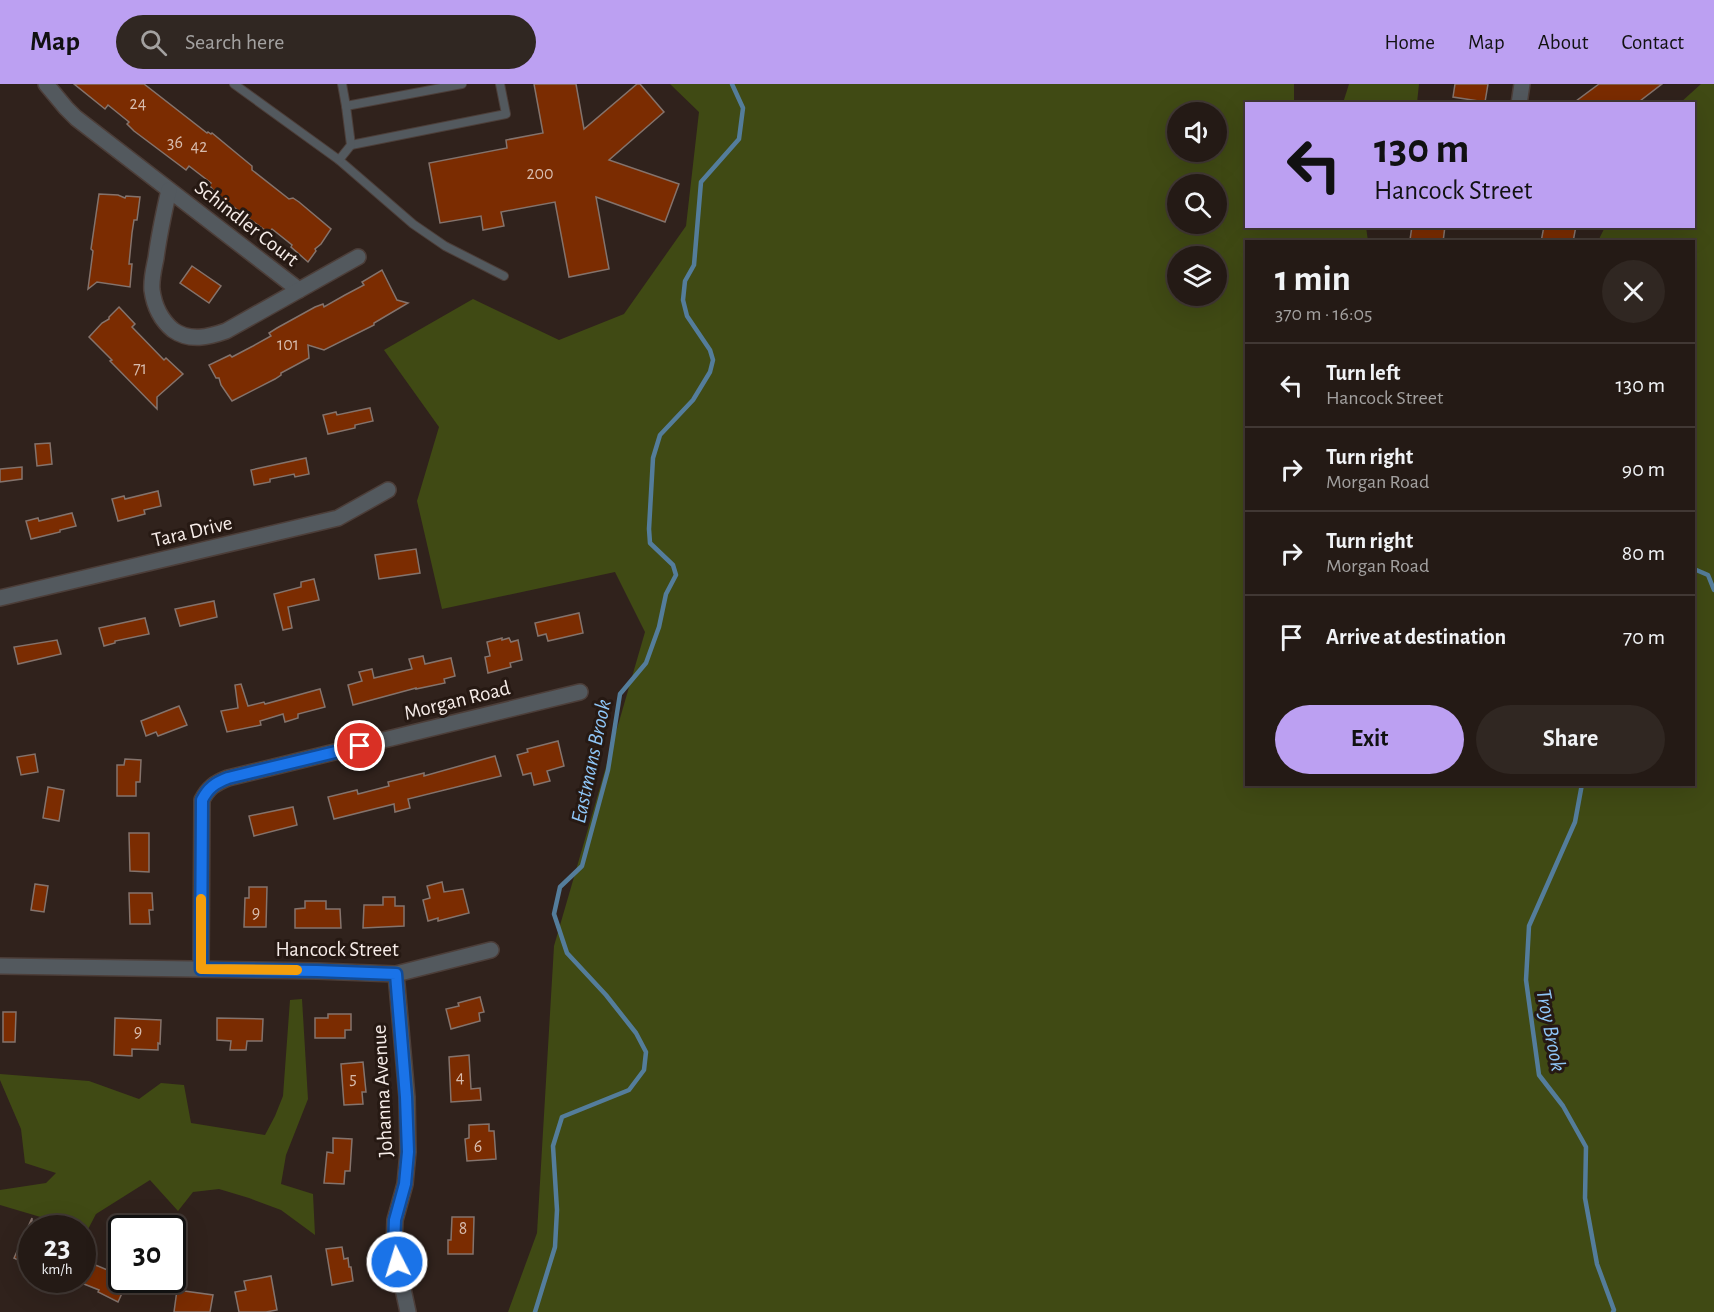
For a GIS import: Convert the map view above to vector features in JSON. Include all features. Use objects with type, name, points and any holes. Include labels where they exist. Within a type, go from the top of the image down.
[{"type":"street","points":[[1519,102],[1522,84]]},
{"type":"street","name":"Schindler Court","points":[[50,86],[76,118],[299,290]]},
{"type":"street","name":"Schindler Court","points":[[169,190],[152,288],[156,307],[162,318],[169,327],[186,336],[206,337],[237,325],[358,257]]},
{"type":"street","name":"Tara Drive","points":[[0,597],[338,518],[388,490]]},
{"type":"street","name":"Morgan Road","points":[[201,969],[202,800],[208,788],[228,778],[580,692]]},
{"type":"street","name":"Hancock Street","points":[[0,966],[396,974],[491,950]]},
{"type":"street","name":"Johanna Avenue","points":[[396,974],[408,1152],[405,1184],[395,1220],[394,1247],[408,1312]]},
{"type":"lane","points":[[234,84],[339,160],[414,224],[445,246],[504,276]]},
{"type":"lane","points":[[342,84],[351,145]]},
{"type":"lane","points":[[346,106],[462,84]]},
{"type":"lane","points":[[339,160],[351,145],[506,114],[500,84]]},
{"type":"green space","points":[[670,84],[1294,84],[1294,102],[1245,102],[1245,228],[1366,228],[1368,240],[1245,240],[1245,786],[1695,786],[1695,240],[1598,240],[1604,228],[1695,228],[1695,102],[1681,102],[1701,84],[1714,84],[1714,1312],[508,1312],[537,1233],[554,946],[645,632],[615,572],[442,609],[417,501],[439,427],[384,350],[473,299],[559,340],[624,314],[686,226],[699,112]]},
{"type":"green space","points":[[1349,84],[1419,84],[1417,102],[1343,102]]},
{"type":"green space","points":[[302,999],[308,1099],[286,1155],[281,1184],[313,1194],[315,1235],[281,1210],[219,1189],[193,1192],[178,1211],[150,1180],[95,1215],[34,1215],[0,1205],[0,1190],[46,1183],[56,1173],[25,1163],[21,1129],[0,1080],[0,1074],[89,1081],[139,1099],[161,1083],[184,1085],[191,1123],[265,1135],[283,1096],[290,1000]]},
{"type":"building","points":[[74,84],[144,84],[207,133],[212,133],[252,166],[252,170],[289,199],[293,198],[299,202],[331,229],[308,262],[272,229],[269,233],[240,212],[215,192],[209,185],[211,183],[189,166],[186,170],[134,131],[127,124],[129,122],[108,105],[105,109]]},
{"type":"building","points":[[534,84],[576,84],[584,129],[637,84],[640,84],[664,112],[609,160],[679,184],[665,222],[596,197],[609,269],[569,277],[555,202],[501,212],[504,226],[483,230],[481,216],[440,223],[429,163],[507,148],[506,140],[543,133]]},
{"type":"building","points":[[1455,84],[1488,84],[1485,102],[1453,97]]},
{"type":"building","points":[[1599,84],[1662,84],[1639,102],[1575,102]]},
{"type":"building","points":[[99,194],[118,195],[125,198],[126,196],[140,197],[137,220],[134,220],[132,233],[129,264],[132,264],[130,287],[97,282],[88,289]]},
{"type":"building","points":[[1412,228],[1445,228],[1443,240],[1410,240]]},
{"type":"building","points":[[1544,228],[1576,228],[1573,240],[1541,240]]},
{"type":"building","points":[[192,266],[221,286],[209,303],[180,283]]},
{"type":"building","points":[[382,270],[397,300],[408,303],[374,325],[324,350],[308,345],[309,358],[232,401],[209,365],[253,346],[271,336],[269,333],[315,307],[323,304],[324,307],[364,285],[362,282]]},
{"type":"building","points":[[119,307],[135,324],[132,327],[164,360],[166,358],[183,374],[157,397],[157,409],[89,337]]},
{"type":"building","points":[[370,408],[373,421],[328,434],[323,415],[336,412],[337,415]]},
{"type":"building","points":[[50,443],[52,464],[37,466],[35,444]]},
{"type":"building","points":[[306,458],[309,474],[295,477],[294,474],[254,485],[251,470]]},
{"type":"building","points":[[22,467],[22,479],[0,482],[0,469]]},
{"type":"building","points":[[158,491],[161,506],[144,510],[145,514],[118,521],[112,499],[124,496],[125,499]]},
{"type":"building","points":[[72,513],[76,526],[31,539],[26,521],[38,518],[39,521]]},
{"type":"building","points":[[416,549],[420,573],[379,579],[375,555]]},
{"type":"building","points":[[314,579],[319,600],[288,607],[292,628],[283,630],[274,594],[301,587],[301,582]]},
{"type":"building","points":[[214,601],[217,617],[180,626],[175,609]]},
{"type":"building","points":[[579,613],[583,633],[548,641],[546,634],[538,636],[535,623]]},
{"type":"building","points":[[145,618],[149,634],[115,641],[115,643],[104,646],[99,628]]},
{"type":"building","points":[[502,638],[502,640],[509,638],[511,642],[518,640],[522,660],[510,663],[511,667],[488,673],[485,657],[490,656],[487,642]]},
{"type":"building","points":[[57,640],[61,654],[18,664],[14,647]]},
{"type":"building","points":[[423,656],[425,664],[451,658],[455,676],[444,679],[445,683],[416,688],[353,705],[348,685],[362,681],[359,672],[372,669],[374,678],[412,669],[409,659]]},
{"type":"building","points":[[241,684],[248,706],[264,702],[265,704],[320,689],[325,707],[298,714],[298,718],[285,722],[283,714],[260,721],[261,725],[227,732],[221,711],[238,708],[235,685]]},
{"type":"building","points":[[179,706],[187,725],[158,736],[156,732],[146,736],[141,721]]},
{"type":"building","points":[[558,741],[564,766],[547,771],[550,781],[534,785],[531,773],[523,775],[517,755],[528,752],[527,749]]},
{"type":"building","points":[[35,754],[38,772],[21,775],[17,757]]},
{"type":"building","points":[[495,756],[501,776],[408,799],[410,808],[395,812],[394,804],[334,819],[328,797],[357,790],[358,794],[389,786],[388,782],[424,773],[424,776]]},
{"type":"building","points":[[125,759],[141,760],[140,782],[136,782],[136,796],[117,796],[117,765],[124,765]]},
{"type":"building","points":[[48,787],[64,790],[59,821],[43,818]]},
{"type":"building","points":[[293,807],[297,825],[254,836],[249,816]]},
{"type":"building","points":[[129,833],[149,833],[149,872],[130,871]]},
{"type":"building","points":[[442,882],[444,892],[463,889],[469,913],[438,921],[438,918],[428,921],[423,900],[430,898],[427,886]]},
{"type":"building","points":[[35,884],[48,886],[44,912],[31,910]]},
{"type":"building","points":[[249,887],[267,887],[266,927],[244,927],[245,898],[249,898]]},
{"type":"building","points":[[129,893],[152,893],[153,910],[149,910],[150,924],[130,924]]},
{"type":"building","points":[[383,897],[395,897],[395,906],[404,906],[404,926],[363,928],[364,905],[383,905]]},
{"type":"building","points":[[305,901],[326,901],[326,909],[340,909],[341,928],[295,928],[295,909],[305,908]]},
{"type":"building","points":[[480,997],[484,1012],[479,1013],[480,1021],[451,1029],[446,1009]]},
{"type":"building","points":[[3,1012],[16,1012],[15,1042],[3,1042]]},
{"type":"building","points":[[328,1014],[351,1014],[351,1030],[345,1030],[345,1038],[315,1038],[315,1018],[328,1018]]},
{"type":"building","points":[[115,1018],[161,1020],[158,1050],[132,1049],[132,1056],[114,1055]]},
{"type":"building","points":[[217,1018],[263,1019],[262,1041],[247,1041],[246,1050],[230,1050],[231,1041],[217,1040]]},
{"type":"building","points":[[469,1055],[471,1089],[480,1088],[481,1100],[451,1102],[449,1057]]},
{"type":"building","points":[[363,1062],[366,1092],[362,1092],[363,1104],[344,1105],[341,1064]]},
{"type":"building","points":[[489,1124],[489,1131],[494,1131],[496,1159],[467,1161],[465,1139],[469,1138],[469,1125]]},
{"type":"building","points":[[333,1138],[352,1139],[350,1171],[345,1171],[344,1184],[324,1183],[327,1152],[333,1153]]},
{"type":"building","points":[[452,1217],[474,1217],[473,1254],[448,1254]]},
{"type":"building","points":[[342,1247],[344,1259],[348,1258],[349,1267],[351,1267],[353,1281],[332,1285],[326,1249]]},
{"type":"building","points":[[96,1265],[108,1270],[108,1293],[122,1293],[118,1302],[98,1292],[99,1290],[96,1289]]},
{"type":"building","points":[[271,1276],[277,1310],[239,1312],[235,1292],[246,1290],[244,1281]]},
{"type":"building","points":[[186,1291],[213,1295],[210,1312],[174,1312],[177,1293]]},
{"type":"waterway","name":"Eastmans Brook","points":[[535,1312],[555,1247],[557,1210],[553,1146],[562,1117],[629,1090],[644,1070],[646,1052],[636,1033],[606,995],[567,953],[554,914],[560,887],[582,866],[608,770],[620,694],[646,663],[659,627],[666,594],[676,575],[673,565],[650,543],[653,458],[660,435],[693,400],[710,372],[713,360],[710,350],[687,316],[683,300],[685,281],[694,265],[701,182],[739,139],[743,108],[732,84]]},
{"type":"waterway","name":"Troy Brook","points":[[1695,569],[1708,575],[1714,590]]},
{"type":"waterway","name":"Troy Brook","points":[[1582,786],[1575,822],[1529,926],[1526,980],[1539,1075],[1563,1106],[1586,1147],[1585,1198],[1597,1264],[1613,1312]]},
{"type":"slow traffic","points":[[201,899],[201,969],[297,970]]},
{"type":"route","points":[[360,746],[228,778],[208,788],[202,800],[201,969],[396,974],[408,1152],[405,1184],[395,1220],[394,1247],[397,1262]]}]
